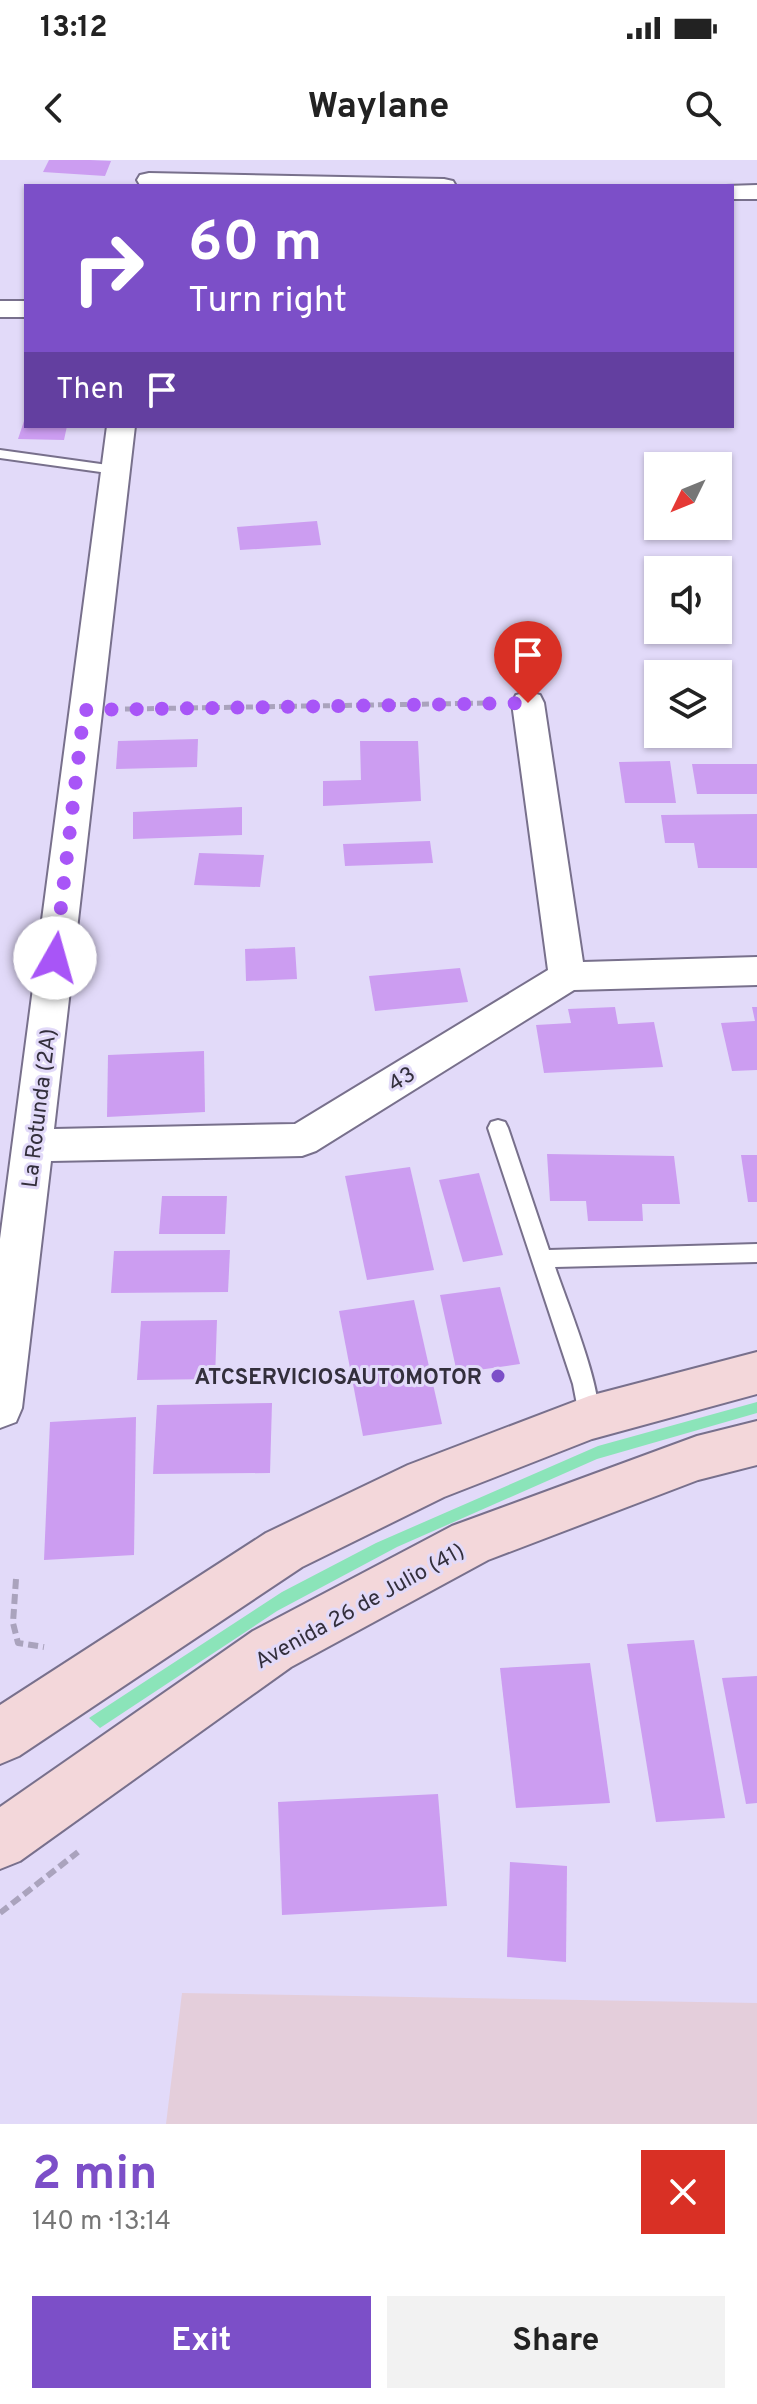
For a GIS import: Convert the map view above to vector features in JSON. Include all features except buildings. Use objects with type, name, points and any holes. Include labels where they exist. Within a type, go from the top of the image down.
[{"type":"main road","points":[[0,1737],[284,1550],[426,1481],[589,1418],[757,1373]]},
{"type":"main road","name":"Avenida 26 de Julio (41)","points":[[0,1841],[272,1649],[470,1543],[697,1458],[757,1443]]},
{"type":"street","points":[[149,175],[390,184]]},
{"type":"street","points":[[734,192],[757,192]]},
{"type":"street","points":[[0,309],[24,309]]},
{"type":"street","name":"La Rotunda (2A)","points":[[0,1408],[121,428]]},
{"type":"street","points":[[528,703],[567,976],[757,971]]},
{"type":"street","name":"43","points":[[34,1145],[302,1140],[567,976]]},
{"type":"lane","points":[[0,454],[115,470]]},
{"type":"lane","points":[[498,1128],[584,1384],[589,1418]]},
{"type":"lane","points":[[540,1259],[757,1253]]},
{"type":"path","points":[[84,710],[528,703]]},
{"type":"path","points":[[0,1913],[84,1847]]},
{"type":"shaded area","points":[[182,1993],[757,2003],[757,2124],[166,2124]]},
{"type":"green space","points":[[757,1402],[757,1413],[597,1459],[397,1547],[277,1611],[100,1728],[89,1718],[282,1592],[376,1543],[598,1446]]},
{"type":"place","name":"ATCSERVICIOSAUTOMOTOR","points":[[498,1376]]},
{"type":"route","points":[[55,958],[84,710],[528,703]]}]
